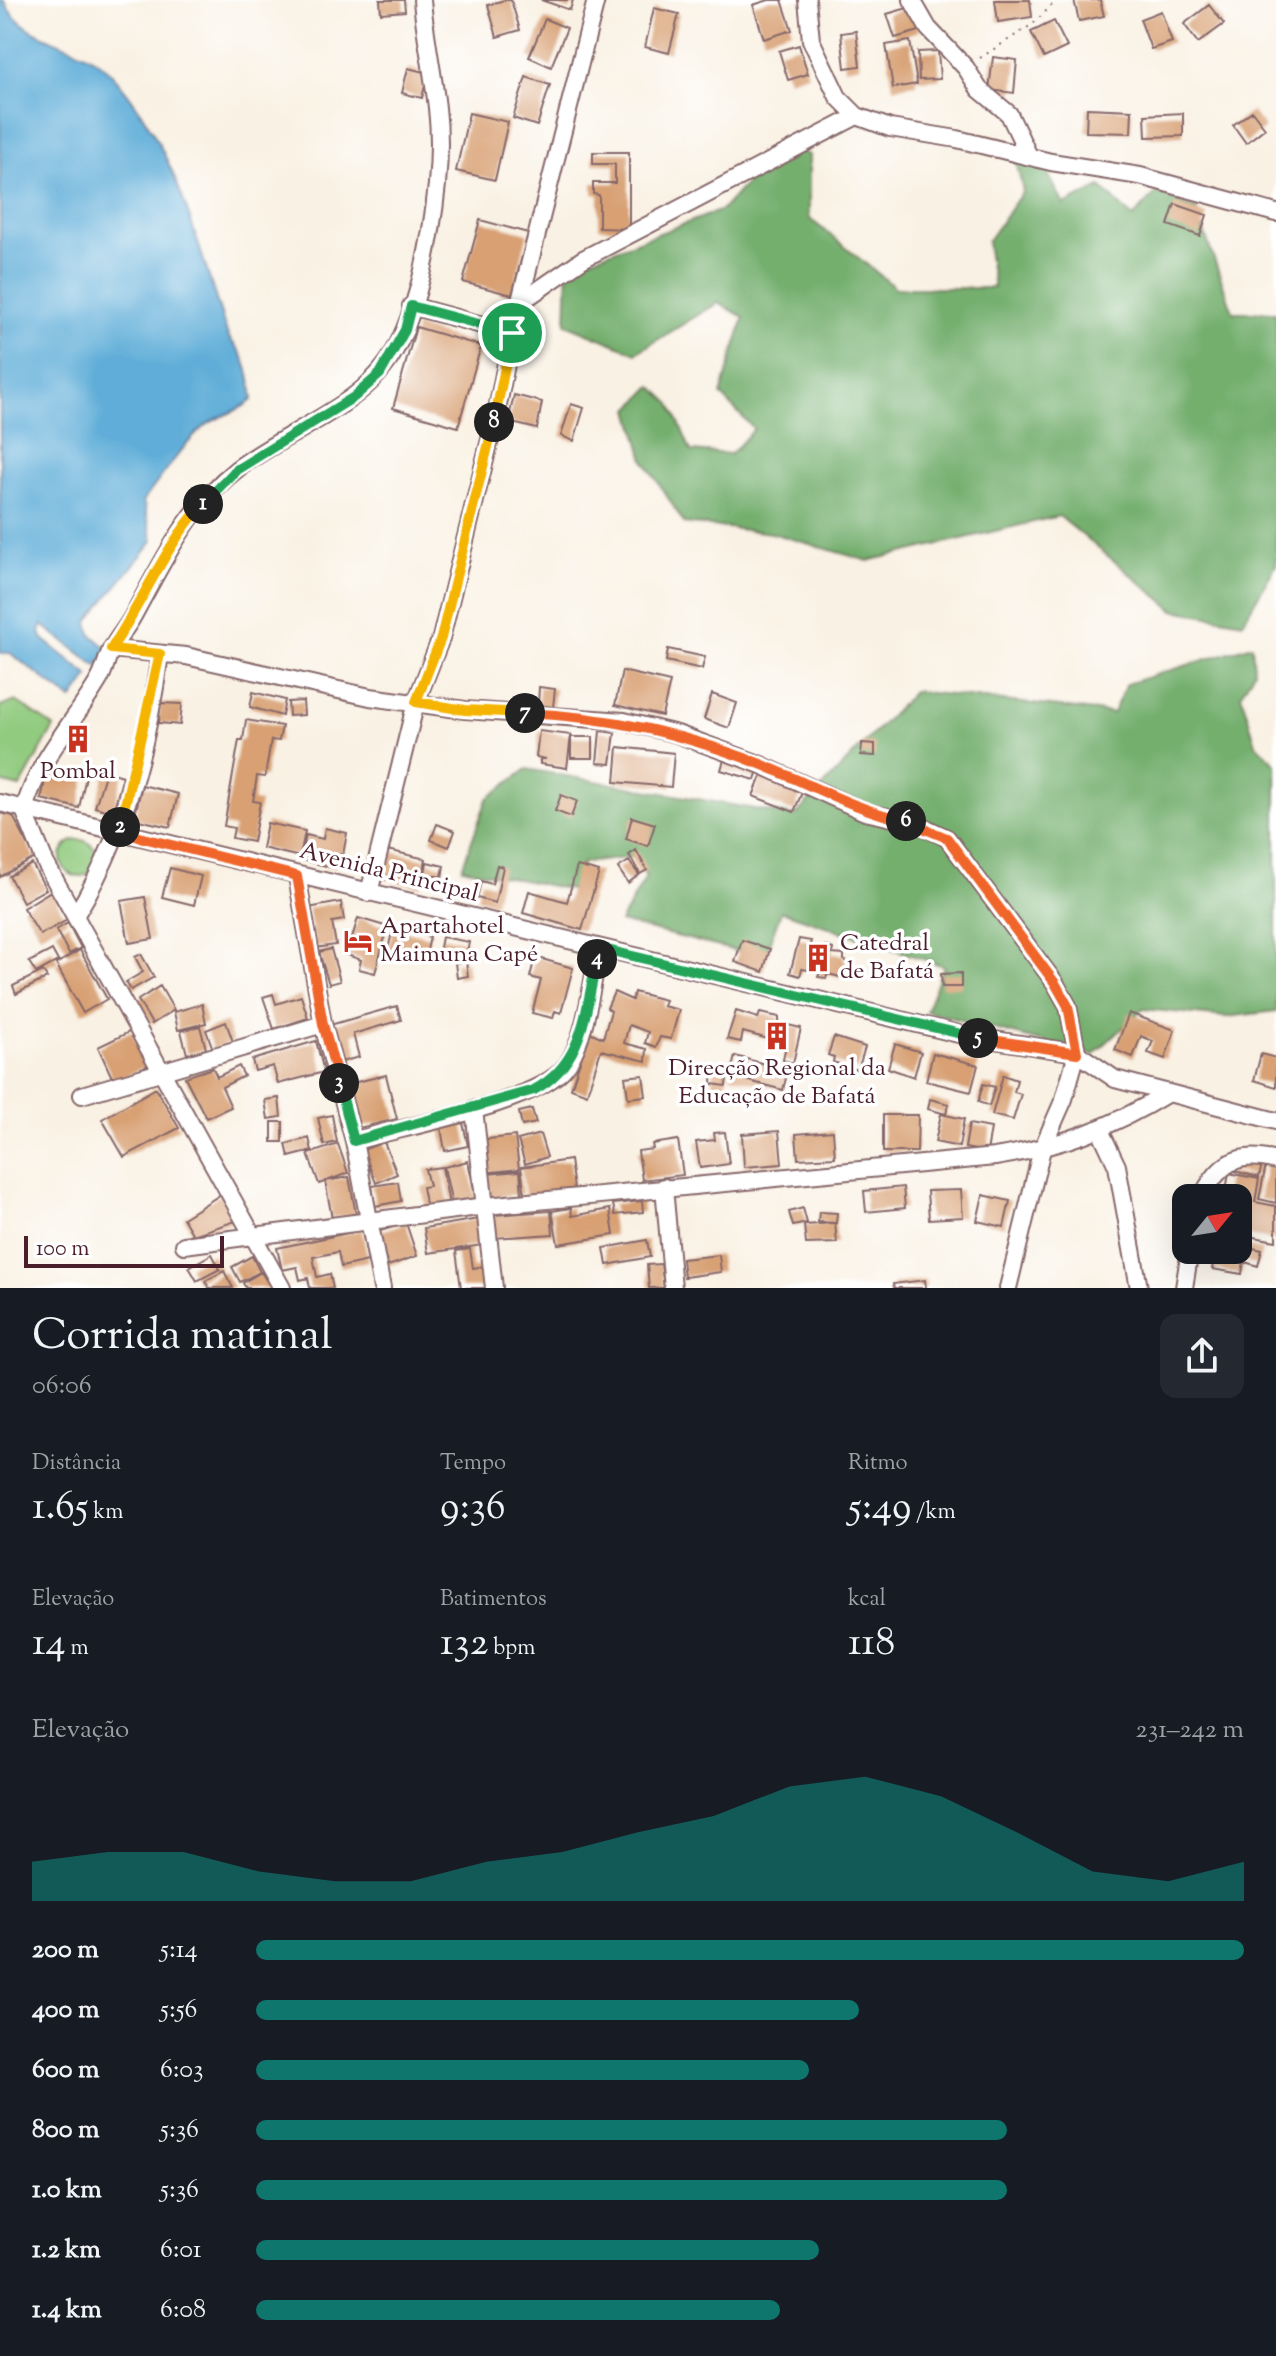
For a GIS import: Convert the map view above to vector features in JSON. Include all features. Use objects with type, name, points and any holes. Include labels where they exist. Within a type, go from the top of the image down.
[{"type":"street","points":[[282,1288],[46,864],[24,810],[35,776],[100,679],[111,649],[132,618],[162,559],[198,509],[236,470],[354,397],[380,374],[405,330],[435,203],[439,159],[438,110],[422,0]]},
{"type":"street","points":[[369,893],[416,702],[441,638],[496,415],[512,333],[596,0]]},
{"type":"street","points":[[807,0],[811,40],[838,97],[857,116],[890,128],[1140,176],[1276,213]]},
{"type":"street","points":[[912,0],[938,40],[966,68],[979,89],[1009,114],[1029,156]]},
{"type":"street","points":[[521,302],[583,259],[857,116]]},
{"type":"street","points":[[411,306],[512,333]]},
{"type":"street","points":[[111,649],[186,656],[370,697],[465,710],[624,721],[677,734],[759,764],[865,812],[932,829],[960,853],[1055,983],[1068,1006],[1077,1053],[1064,1099],[1042,1149],[1008,1288]]},
{"type":"street","points":[[75,916],[101,874],[119,832],[160,654]]},
{"type":"street","name":"Avenida Principal","points":[[0,803],[963,1035],[1077,1053],[1115,1079],[1276,1121]]},
{"type":"street","points":[[297,876],[323,1024],[354,1141],[382,1288]]},
{"type":"street","points":[[354,1141],[474,1109],[534,1090],[555,1079],[575,1051],[599,948]]},
{"type":"street","points":[[82,1095],[323,1024]]},
{"type":"street","points":[[184,1245],[486,1206],[664,1187],[951,1163],[1042,1149],[1100,1130],[1168,1093]]},
{"type":"street","points":[[474,1109],[494,1288]]},
{"type":"street","points":[[1100,1130],[1117,1166],[1139,1288]]},
{"type":"street","points":[[1208,1184],[1228,1161],[1243,1156],[1276,1161]]},
{"type":"street","points":[[664,1187],[673,1288]]},
{"type":"street","points":[[1184,1288],[1188,1264]]},
{"type":"path","points":[[966,68],[1033,24],[1057,0]]},
{"type":"green space","points":[[783,143],[809,155],[809,218],[896,288],[994,288],[987,242],[1023,191],[1014,152],[1037,152],[1064,205],[1101,187],[1133,218],[1157,192],[1196,209],[1233,312],[1276,312],[1276,565],[1243,622],[1174,610],[1059,516],[868,561],[772,533],[684,523],[644,460],[630,409],[652,386],[671,404],[691,451],[731,454],[754,429],[721,395],[744,317],[718,303],[636,353],[566,324],[568,267],[722,210]]},
{"type":"green space","points":[[1252,645],[1254,671],[1241,694],[1256,744],[1276,764],[1276,1011],[1226,1017],[1143,1009],[1093,1055],[926,1011],[944,966],[781,911],[764,958],[620,922],[646,877],[634,857],[582,863],[577,891],[462,868],[487,799],[527,769],[795,816],[914,691],[1113,713],[1126,684]]},
{"type":"green space","points":[[16,701],[54,727],[20,787],[0,782],[0,707]]},
{"type":"green space","points":[[79,840],[92,845],[97,858],[92,871],[79,876],[66,871],[61,858],[66,845]]},
{"type":"water","points":[[0,0],[4,0],[13,15],[25,26],[99,62],[134,102],[169,164],[228,336],[246,363],[253,399],[204,427],[143,501],[153,541],[88,621],[91,634],[109,650],[97,666],[42,625],[40,633],[43,639],[89,676],[72,700],[10,653],[0,653]]},
{"type":"building","points":[[380,0],[404,0],[405,11],[381,13]]},
{"type":"building","points":[[511,0],[520,30],[497,37],[488,5]]},
{"type":"building","points":[[541,0],[573,0],[570,10]]},
{"type":"building","points":[[782,0],[792,30],[764,39],[753,5]]},
{"type":"building","points":[[995,0],[1030,0],[1032,17],[998,22]]},
{"type":"building","points":[[1074,0],[1100,0],[1104,16],[1079,21]]},
{"type":"building","points":[[1209,5],[1224,24],[1198,43],[1184,24]]},
{"type":"building","points":[[911,7],[919,31],[895,38],[887,14]]},
{"type":"building","points":[[654,8],[679,14],[669,53],[645,47]]},
{"type":"building","points":[[1161,11],[1172,42],[1151,49],[1140,19]]},
{"type":"building","points":[[545,19],[567,28],[551,67],[529,57]]},
{"type":"building","points":[[1054,21],[1067,47],[1044,58],[1031,32]]},
{"type":"building","points":[[856,31],[860,66],[845,68],[841,33]]},
{"type":"building","points":[[910,41],[917,84],[893,88],[886,45]]},
{"type":"building","points":[[799,45],[808,74],[788,80],[779,51]]},
{"type":"building","points":[[938,51],[940,79],[919,80],[918,52]]},
{"type":"building","points":[[993,57],[1017,60],[1014,93],[989,90]]},
{"type":"building","points":[[408,68],[428,73],[422,98],[402,93]]},
{"type":"building","points":[[526,77],[550,85],[537,126],[513,118]]},
{"type":"building","points":[[1087,108],[1132,110],[1131,133],[1086,132]]},
{"type":"building","points":[[1252,111],[1265,128],[1246,143],[1233,125]]},
{"type":"building","points":[[469,113],[508,122],[495,180],[456,171]]},
{"type":"building","points":[[1183,113],[1183,136],[1146,137],[1145,115]]},
{"type":"building","points":[[593,152],[629,152],[629,229],[599,228],[599,195],[593,194],[593,183],[615,183],[615,164],[593,164]]},
{"type":"building","points":[[1175,204],[1207,215],[1200,236],[1168,225]]},
{"type":"building","points":[[480,220],[528,233],[512,295],[463,282]]},
{"type":"building","points":[[416,327],[481,346],[458,427],[393,408]]},
{"type":"building","points":[[514,395],[542,402],[537,429],[508,422]]},
{"type":"building","points":[[571,404],[584,408],[574,441],[561,436]]},
{"type":"building","points":[[668,649],[705,657],[702,669],[666,661]]},
{"type":"building","points":[[622,671],[670,682],[662,716],[615,705]]},
{"type":"building","points":[[539,687],[555,689],[553,707],[538,705]]},
{"type":"building","points":[[253,692],[285,700],[282,716],[250,707]]},
{"type":"building","points":[[712,694],[737,703],[729,728],[704,719]]},
{"type":"building","points":[[303,701],[304,715],[289,716],[288,702]]},
{"type":"building","points":[[160,703],[182,704],[180,725],[159,723]]},
{"type":"building","points":[[246,720],[282,726],[279,741],[271,740],[265,777],[257,776],[253,801],[260,802],[253,842],[232,838],[234,828],[224,826],[239,740],[243,740]]},
{"type":"building","points":[[539,731],[571,735],[567,768],[540,764],[540,759],[546,759],[536,757]]},
{"type":"building","points":[[600,731],[615,733],[611,764],[597,763]]},
{"type":"building","points":[[571,737],[593,737],[593,758],[571,758]]},
{"type":"building","points":[[862,743],[875,744],[875,756],[861,755]]},
{"type":"building","points":[[618,747],[674,753],[671,787],[615,782]]},
{"type":"building","points":[[725,756],[759,766],[755,780],[721,770]]},
{"type":"building","points":[[48,768],[86,776],[79,808],[41,799]]},
{"type":"building","points":[[764,769],[805,785],[794,812],[753,796]]},
{"type":"building","points":[[106,771],[123,776],[113,812],[95,807]]},
{"type":"building","points":[[142,785],[178,794],[170,827],[134,819]]},
{"type":"building","points":[[561,795],[577,801],[571,817],[555,811]]},
{"type":"building","points":[[0,813],[13,816],[35,858],[0,877]]},
{"type":"building","points":[[632,817],[655,824],[648,846],[626,839]]},
{"type":"building","points":[[267,823],[305,831],[300,857],[262,848]]},
{"type":"building","points":[[437,824],[455,831],[449,847],[431,840]]},
{"type":"building","points":[[325,828],[347,833],[343,855],[338,854],[335,868],[301,860],[306,835],[323,839]]},
{"type":"building","points":[[387,850],[426,859],[420,887],[381,878]]},
{"type":"building","points":[[636,850],[647,870],[640,874],[629,855]]},
{"type":"building","points":[[629,861],[639,875],[628,883],[618,868]]},
{"type":"building","points":[[427,862],[444,866],[442,877],[425,874]]},
{"type":"building","points":[[32,864],[46,889],[23,902],[9,876]]},
{"type":"building","points":[[497,865],[503,867],[495,903],[477,898],[481,881],[492,884]]},
{"type":"building","points":[[577,866],[599,872],[582,930],[523,913],[529,891],[567,902]]},
{"type":"building","points":[[170,868],[201,876],[194,905],[162,897]]},
{"type":"building","points":[[51,891],[67,920],[40,935],[23,908]]},
{"type":"building","points":[[145,897],[153,939],[129,943],[121,901]]},
{"type":"building","points":[[341,902],[344,920],[332,922],[336,945],[315,948],[308,908]]},
{"type":"building","points":[[358,918],[388,927],[375,973],[359,969],[361,960],[347,955]]},
{"type":"building","points":[[68,923],[81,948],[69,954],[56,930]]},
{"type":"building","points":[[393,928],[430,937],[425,959],[398,952],[396,961],[386,958]]},
{"type":"building","points":[[442,937],[469,942],[466,958],[439,953]]},
{"type":"building","name":"Catedral de Bafatá","points":[[799,939],[811,941],[809,948],[823,952],[825,946],[833,949],[832,954],[844,955],[844,960],[853,965],[851,972],[842,971],[840,977],[828,974],[826,978],[818,977],[820,972],[802,969],[800,976],[790,973]]},
{"type":"building","points":[[742,940],[770,949],[763,972],[735,962]]},
{"type":"building","points":[[331,949],[340,981],[329,984],[319,952]]},
{"type":"building","points":[[52,950],[58,961],[36,973],[29,962]]},
{"type":"building","points":[[80,950],[107,999],[83,1013],[56,964]]},
{"type":"building","points":[[141,954],[154,977],[131,990],[126,982],[143,972],[135,957]]},
{"type":"building","points":[[535,957],[573,968],[561,1013],[555,1011],[553,1018],[532,1013],[541,980],[530,977]]},
{"type":"building","points":[[466,961],[468,976],[457,978],[455,963]]},
{"type":"building","points":[[43,971],[47,978],[16,994],[13,986]]},
{"type":"building","points":[[961,973],[961,987],[942,987],[941,974]]},
{"type":"building","points":[[160,986],[174,1010],[152,1024],[138,1000]]},
{"type":"building","points":[[614,992],[632,1000],[634,992],[665,1000],[663,1006],[679,1010],[671,1039],[660,1037],[656,1047],[645,1043],[648,1032],[629,1025],[624,1043],[647,1049],[646,1061],[601,1050],[587,1094],[571,1088],[590,1032],[603,1038],[611,1011],[607,1008]]},
{"type":"building","points":[[273,994],[276,1004],[301,996],[308,1018],[274,1029],[263,997]]},
{"type":"building","points":[[202,1004],[206,1023],[178,1030],[174,1012]]},
{"type":"building","points":[[397,1006],[401,1020],[353,1034],[359,1057],[341,1062],[330,1025]]},
{"type":"building","name":"Direcção Regional da Educação de Bafatá","points":[[736,1011],[758,1018],[760,1013],[779,1017],[779,1023],[801,1028],[793,1063],[783,1060],[786,1044],[743,1032],[741,1042],[727,1039]]},
{"type":"building","points":[[1129,1013],[1175,1030],[1165,1059],[1148,1053],[1153,1041],[1141,1036],[1133,1057],[1115,1050]]},
{"type":"building","points":[[226,1022],[233,1042],[213,1049],[206,1030]]},
{"type":"building","points":[[200,1026],[206,1049],[187,1054],[181,1031]]},
{"type":"building","points":[[131,1031],[148,1065],[114,1082],[98,1047]]},
{"type":"building","points":[[834,1037],[865,1047],[858,1070],[833,1062],[834,1057],[828,1055]]},
{"type":"building","points":[[316,1041],[324,1072],[278,1084],[273,1066],[255,1071],[252,1060]]},
{"type":"building","points":[[895,1044],[921,1052],[914,1077],[888,1068]]},
{"type":"building","points":[[933,1053],[978,1065],[971,1092],[926,1081]]},
{"type":"building","points":[[1261,1054],[1276,1058],[1276,1087],[1254,1080]]},
{"type":"building","points":[[735,1056],[788,1070],[783,1090],[730,1076]]},
{"type":"building","points":[[239,1066],[244,1076],[222,1087],[231,1107],[206,1118],[185,1077],[213,1068],[217,1077]]},
{"type":"building","points":[[713,1068],[728,1070],[726,1086],[712,1084]]},
{"type":"building","points":[[386,1075],[397,1119],[359,1128],[348,1084]]},
{"type":"building","points":[[643,1075],[646,1096],[628,1098],[625,1077]]},
{"type":"building","points":[[1003,1075],[1017,1080],[1014,1092],[1021,1094],[1013,1120],[992,1115]]},
{"type":"building","points":[[983,1084],[995,1087],[989,1106],[978,1102]]},
{"type":"building","points":[[156,1088],[179,1128],[124,1157],[102,1119]]},
{"type":"building","points":[[279,1098],[281,1117],[268,1119],[265,1100]]},
{"type":"building","points":[[930,1099],[949,1104],[946,1114],[928,1109]]},
{"type":"building","points":[[532,1109],[536,1123],[522,1126],[519,1112]]},
{"type":"building","points":[[941,1114],[964,1119],[959,1147],[935,1142]]},
{"type":"building","points":[[332,1115],[337,1142],[324,1145],[318,1118]]},
{"type":"building","points":[[883,1115],[918,1115],[917,1152],[883,1152]]},
{"type":"building","points":[[272,1122],[283,1122],[283,1142],[272,1142]]},
{"type":"building","points":[[463,1123],[468,1146],[445,1151],[441,1128]]},
{"type":"building","points":[[969,1124],[991,1128],[987,1152],[965,1148]]},
{"type":"building","points":[[779,1131],[782,1164],[744,1167],[742,1134]]},
{"type":"building","points":[[833,1131],[835,1157],[798,1159],[796,1134]]},
{"type":"building","points":[[725,1132],[729,1164],[700,1168],[696,1142],[715,1140],[714,1133]]},
{"type":"building","points":[[540,1134],[547,1157],[525,1164],[518,1140]]},
{"type":"building","points":[[515,1136],[519,1169],[483,1173],[479,1140]]},
{"type":"building","points":[[309,1138],[312,1151],[289,1157],[286,1144]]},
{"type":"building","points":[[678,1140],[683,1175],[642,1180],[638,1151],[653,1149],[652,1144]]},
{"type":"building","points":[[384,1142],[397,1174],[376,1183],[363,1150]]},
{"type":"building","points":[[338,1144],[348,1173],[319,1184],[308,1154]]},
{"type":"building","points":[[1241,1159],[1262,1164],[1259,1177],[1230,1170]]},
{"type":"building","points":[[570,1160],[574,1189],[525,1196],[521,1167]]},
{"type":"building","points":[[468,1161],[476,1199],[452,1204],[444,1167]]},
{"type":"building","points":[[1266,1165],[1276,1167],[1276,1203],[1259,1199]]},
{"type":"building","points":[[442,1167],[449,1204],[426,1208],[422,1187],[429,1186],[425,1169]]},
{"type":"building","points":[[520,1171],[522,1194],[490,1197],[488,1174]]},
{"type":"building","points":[[1229,1173],[1259,1179],[1255,1202],[1276,1206],[1276,1241],[1252,1237],[1252,1184],[1227,1184]]},
{"type":"building","points":[[349,1177],[356,1214],[332,1218],[325,1181]]},
{"type":"building","points":[[398,1182],[401,1201],[375,1206],[372,1186]]},
{"type":"building","points":[[903,1187],[905,1208],[866,1212],[864,1191]]},
{"type":"building","points":[[961,1190],[963,1217],[929,1219],[927,1191]]},
{"type":"building","points":[[220,1195],[236,1221],[193,1235],[183,1218]]},
{"type":"building","points":[[983,1195],[1010,1201],[1004,1227],[977,1221]]},
{"type":"building","points":[[642,1201],[643,1212],[615,1215],[613,1204]]},
{"type":"building","points":[[571,1208],[572,1216],[610,1209],[614,1235],[558,1244],[552,1211]]},
{"type":"building","points":[[803,1208],[807,1223],[793,1226],[789,1212]]},
{"type":"building","points":[[551,1211],[553,1234],[494,1238],[493,1215]]},
{"type":"building","points":[[819,1212],[837,1213],[836,1223],[818,1222]]},
{"type":"building","points":[[479,1219],[483,1245],[428,1253],[424,1228]]},
{"type":"building","points":[[406,1223],[417,1256],[388,1266],[377,1232]]},
{"type":"building","points":[[835,1223],[837,1243],[806,1244],[804,1225]]},
{"type":"building","points":[[362,1230],[368,1261],[341,1267],[338,1252],[313,1257],[317,1277],[330,1274],[333,1288],[310,1288],[308,1278],[300,1280],[297,1267],[282,1270],[277,1248]]},
{"type":"building","points":[[647,1240],[650,1257],[607,1265],[604,1248]]},
{"type":"building","points":[[1252,1248],[1262,1250],[1258,1266],[1252,1264]]},
{"type":"building","points":[[470,1249],[473,1268],[485,1266],[488,1288],[461,1288],[456,1251]]},
{"type":"building","points":[[212,1254],[220,1269],[197,1281],[189,1267]]},
{"type":"building","points":[[719,1255],[721,1272],[684,1277],[682,1259]]},
{"type":"building","points":[[252,1256],[260,1272],[240,1282],[232,1267]]},
{"type":"building","points":[[661,1264],[664,1288],[649,1288],[647,1265]]},
{"type":"building","points":[[1213,1264],[1244,1264],[1242,1274],[1212,1269]]},
{"type":"building","points":[[224,1271],[233,1288],[209,1288],[205,1281]]},
{"type":"building","points":[[261,1272],[271,1288],[246,1288],[243,1283]]},
{"type":"building","points":[[925,1280],[926,1288],[894,1288],[893,1284]]},
{"type":"place","name":"Pombal","points":[[78,739]]},
{"type":"place","name":"Apartahotel Maimuna Capé","points":[[358,941]]},
{"type":"place","name":"Catedral de Bafatá","points":[[818,958]]},
{"type":"place","name":"Direcção Regional da Educação de Bafatá","points":[[777,1036]]},
{"type":"route","points":[[411,306],[512,333],[496,415],[441,638],[416,702],[465,710],[624,721],[677,734],[759,764],[865,812],[932,829],[947,838],[960,853],[1055,983],[1068,1006],[1077,1053],[963,1035],[599,948],[575,1051],[555,1079],[534,1090],[474,1109],[354,1141],[323,1024],[297,876],[119,832],[157,680],[160,654],[111,649],[132,618],[162,559],[218,486],[258,455],[354,397],[380,374],[405,330],[411,306]]}]
